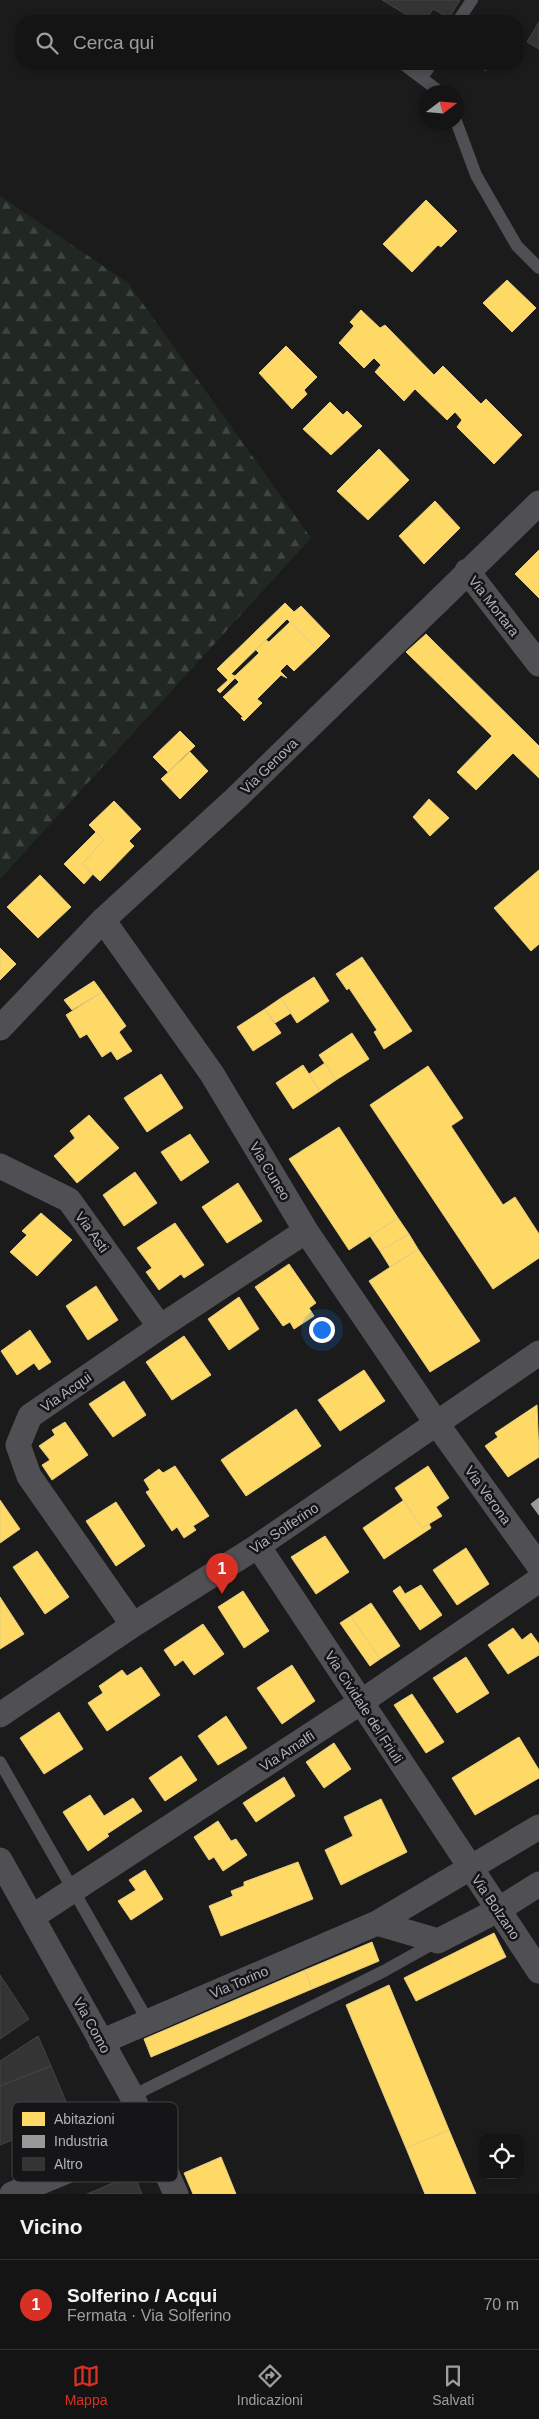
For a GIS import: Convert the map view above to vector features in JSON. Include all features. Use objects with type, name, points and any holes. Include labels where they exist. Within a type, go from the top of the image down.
[{"type":"street","name":"Via Genova","points":[[0,1028],[103,920],[234,800],[539,503]]},
{"type":"street","name":"Via Mortara","points":[[468,572],[539,664]]},
{"type":"street","name":"Via Cuneo","points":[[103,920],[212,1074],[306,1231],[437,1424]]},
{"type":"street","name":"Via Asti","points":[[0,1166],[70,1200],[160,1327]]},
{"type":"street","name":"Via Acqui","points":[[133,1626],[29,1476],[18,1445],[30,1416],[160,1327],[306,1231]]},
{"type":"street","name":"Via Solferino","points":[[0,1715],[133,1626],[258,1546],[539,1353]]},
{"type":"street","name":"Via Verona","points":[[437,1424],[539,1566]]},
{"type":"street","name":"Via Cividale del Friuli","points":[[258,1546],[470,1868]]},
{"type":"street","name":"Via Amalfi","points":[[32,1917],[74,1892],[361,1702],[539,1580]]},
{"type":"street","name":"Via Torino","points":[[101,2042],[376,1923],[539,1827]]},
{"type":"street","name":"Via Como","points":[[0,1860],[134,2102]]},
{"type":"street","name":"Via Bolzano","points":[[470,1868],[539,1970]]},
{"type":"street","points":[[376,1923],[438,1941],[498,1910],[539,1884]]},
{"type":"street","points":[[12,2194],[41,2182]]},
{"type":"street","name":"Via Como","points":[[170,2182],[176,2194]]},
{"type":"lane","points":[[462,15],[472,0]]},
{"type":"lane","points":[[411,70],[431,85]]},
{"type":"lane","points":[[422,78],[428,70]]},
{"type":"lane","points":[[459,130],[476,175],[517,246],[539,268]]},
{"type":"lane","points":[[0,1762],[148,2021]]},
{"type":"lane","points":[[132,2096],[384,1971],[438,1941]]},
{"type":"green space","points":[[0,196],[128,283],[311,538],[0,879]]},
{"type":"building: Abitazioni","points":[[426,200],[457,231],[441,247],[438,245],[412,272],[383,244]]},
{"type":"building: Abitazioni","points":[[507,280],[536,308],[512,332],[483,303]]},
{"type":"building: Abitazioni","points":[[361,310],[380,328],[385,325],[434,375],[443,366],[481,404],[486,399],[522,435],[494,464],[457,427],[462,420],[455,412],[447,420],[415,389],[404,401],[375,372],[381,365],[374,358],[364,368],[339,343],[354,326],[350,322]]},
{"type":"building: Abitazioni","points":[[286,346],[317,377],[304,390],[307,394],[292,409],[259,373]]},
{"type":"building: Abitazioni","points":[[330,402],[343,415],[347,411],[362,426],[331,455],[303,429]]},
{"type":"building: Abitazioni","points":[[379,449],[409,480],[368,520],[337,491]]},
{"type":"building: Abitazioni","points":[[435,501],[460,528],[424,564],[399,536]]},
{"type":"building: Abitazioni","points":[[539,550],[539,598],[515,574]]},
{"type":"building: Abitazioni","points":[[285,603],[294,612],[301,606],[330,636],[317,649],[287,619],[231,674],[235,678],[220,693],[217,690],[228,680],[217,669]]},
{"type":"building: Abitazioni","points":[[290,622],[317,649],[294,671],[287,664],[280,671],[287,678],[281,675],[257,699],[262,703],[244,721],[241,718],[243,717],[223,697],[239,682],[231,674],[235,676],[259,653],[256,650],[266,640],[269,642]]},
{"type":"building: Abitazioni","points":[[426,634],[539,746],[539,778],[513,753],[476,790],[457,772],[492,736],[406,652]]},
{"type":"building: Abitazioni","points":[[180,731],[195,746],[168,772],[153,757]]},
{"type":"building: Abitazioni","points":[[190,752],[208,771],[180,799],[161,779]]},
{"type":"building: Abitazioni","points":[[429,799],[449,818],[430,836],[413,817]]},
{"type":"building: Abitazioni","points":[[114,801],[141,829],[129,841],[134,846],[100,881],[82,864],[104,840],[89,825]]},
{"type":"building: Abitazioni","points":[[96,832],[104,840],[82,864],[93,874],[84,884],[64,864]]},
{"type":"building: Abitazioni","points":[[539,870],[539,944],[531,951],[494,908]]},
{"type":"building: Abitazioni","points":[[40,875],[71,907],[38,938],[7,907]]},
{"type":"building: Abitazioni","points":[[0,948],[16,964],[0,980]]},
{"type":"building: Abitazioni","points":[[362,957],[412,1031],[384,1049],[374,1032],[377,1030],[349,988],[347,990],[336,974]]},
{"type":"building: Abitazioni","points":[[314,977],[329,1001],[297,1023],[281,998]]},
{"type":"building: Abitazioni","points":[[94,981],[102,992],[72,1010],[64,1000]]},
{"type":"building: Abitazioni","points":[[102,992],[126,1026],[119,1032],[132,1051],[117,1060],[111,1051],[102,1057],[87,1034],[80,1038],[66,1015]]},
{"type":"building: Abitazioni","points":[[281,998],[291,1013],[275,1023],[265,1009]]},
{"type":"building: Abitazioni","points":[[265,1009],[281,1033],[253,1051],[237,1027]]},
{"type":"building: Abitazioni","points":[[352,1033],[369,1059],[336,1080],[319,1055]]},
{"type":"building: Abitazioni","points":[[325,1063],[336,1080],[320,1091],[309,1074]]},
{"type":"building: Abitazioni","points":[[303,1065],[320,1091],[293,1109],[276,1083]]},
{"type":"building: Abitazioni","points":[[428,1066],[463,1118],[451,1126],[503,1205],[515,1197],[539,1234],[539,1258],[493,1289],[370,1105]]},
{"type":"building: Abitazioni","points":[[161,1074],[183,1108],[147,1132],[124,1098]]},
{"type":"building: Abitazioni","points":[[89,1115],[119,1148],[77,1183],[54,1156],[75,1138],[70,1131]]},
{"type":"building: Abitazioni","points":[[339,1127],[398,1218],[349,1250],[289,1159]]},
{"type":"building: Abitazioni","points":[[190,1134],[209,1162],[181,1181],[161,1152]]},
{"type":"building: Abitazioni","points":[[135,1172],[157,1203],[124,1226],[103,1195]]},
{"type":"building: Abitazioni","points":[[238,1183],[262,1221],[227,1243],[202,1207]]},
{"type":"building: Abitazioni","points":[[41,1213],[72,1240],[37,1276],[10,1252],[27,1235],[22,1231]]},
{"type":"building: Abitazioni","points":[[398,1218],[409,1234],[380,1251],[370,1236]]},
{"type":"building: Abitazioni","points":[[175,1223],[204,1265],[184,1278],[181,1274],[159,1290],[146,1272],[152,1268],[137,1248]]},
{"type":"building: Abitazioni","points":[[409,1234],[418,1249],[390,1267],[380,1251]]},
{"type":"building: Abitazioni","points":[[418,1249],[480,1341],[430,1372],[369,1281]]},
{"type":"building: Abitazioni","points":[[289,1264],[316,1303],[309,1308],[314,1316],[294,1329],[290,1322],[283,1326],[255,1287]]},
{"type":"building: Abitazioni","points":[[96,1286],[118,1320],[88,1340],[66,1306]]},
{"type":"building: Abitazioni","points":[[239,1297],[259,1329],[229,1350],[208,1319]]},
{"type":"building: Abitazioni","points":[[30,1330],[51,1362],[39,1370],[34,1363],[17,1375],[1,1351]]},
{"type":"building: Abitazioni","points":[[184,1336],[211,1375],[172,1400],[146,1362]]},
{"type":"building: Abitazioni","points":[[364,1370],[385,1401],[340,1431],[318,1400]]},
{"type":"building: Abitazioni","points":[[124,1381],[146,1415],[113,1437],[89,1404]]},
{"type":"building: Abitazioni","points":[[537,1405],[539,1457],[508,1477],[485,1446],[498,1437],[495,1433]]},
{"type":"building: Abitazioni","points":[[296,1409],[321,1446],[246,1496],[221,1460]]},
{"type":"building: Abitazioni","points":[[65,1422],[88,1455],[52,1480],[42,1465],[50,1460],[39,1446],[55,1435],[52,1430]]},
{"type":"building: Abitazioni","points":[[175,1466],[209,1516],[193,1526],[196,1530],[184,1538],[177,1527],[172,1531],[146,1492],[150,1490],[144,1480],[159,1469],[163,1473]]},
{"type":"building: Abitazioni","points":[[428,1466],[449,1498],[436,1507],[442,1516],[422,1528],[395,1488]]},
{"type":"building: Abitazioni","points":[[0,1500],[20,1529],[0,1543]]},
{"type":"building: Abitazioni","points":[[404,1500],[422,1528],[429,1524],[431,1528],[384,1559],[363,1528]]},
{"type":"building: Abitazioni","points":[[116,1502],[145,1546],[116,1566],[86,1521]]},
{"type":"building: Abitazioni","points":[[325,1536],[349,1572],[316,1594],[291,1557]]},
{"type":"building: Abitazioni","points":[[466,1548],[489,1584],[457,1605],[433,1570]]},
{"type":"building: Abitazioni","points":[[37,1551],[69,1597],[45,1614],[13,1567]]},
{"type":"building: Abitazioni","points":[[421,1585],[442,1615],[420,1630],[393,1591],[400,1586],[405,1594]]},
{"type":"building: Abitazioni","points":[[243,1591],[269,1631],[244,1648],[218,1607]]},
{"type":"building: Abitazioni","points":[[0,1597],[24,1634],[0,1649]]},
{"type":"building: Abitazioni","points":[[371,1603],[400,1646],[380,1659],[351,1616]]},
{"type":"building: Abitazioni","points":[[351,1616],[380,1659],[370,1666],[340,1623]]},
{"type":"building: Abitazioni","points":[[203,1624],[224,1654],[194,1675],[183,1660],[175,1666],[164,1650]]},
{"type":"building: Abitazioni","points":[[513,1628],[522,1640],[531,1633],[539,1644],[539,1655],[508,1674],[488,1645]]},
{"type":"building: Abitazioni","points":[[466,1657],[489,1693],[457,1713],[433,1678]]},
{"type":"building: Abitazioni","points":[[292,1665],[315,1701],[282,1724],[257,1688]]},
{"type":"building: Abitazioni","points":[[141,1667],[160,1695],[107,1731],[88,1703],[103,1693],[99,1686],[122,1670],[127,1676]]},
{"type":"building: Abitazioni","points":[[412,1694],[444,1742],[426,1753],[394,1705]]},
{"type":"building: Abitazioni","points":[[59,1712],[83,1749],[44,1774],[20,1738]]},
{"type":"building: Abitazioni","points":[[226,1716],[247,1748],[218,1765],[198,1736]]},
{"type":"building: Abitazioni","points":[[519,1737],[539,1770],[539,1778],[475,1815],[452,1778]]},
{"type":"building: Abitazioni","points":[[334,1743],[351,1769],[324,1788],[306,1762]]},
{"type":"building: Abitazioni","points":[[181,1756],[197,1780],[165,1801],[149,1778]]},
{"type":"building: Abitazioni","points":[[284,1777],[295,1796],[256,1822],[243,1803]]},
{"type":"building: Abitazioni","points":[[90,1795],[104,1816],[133,1798],[142,1811],[107,1834],[109,1836],[88,1851],[63,1812]]},
{"type":"building: Abitazioni","points":[[381,1799],[407,1852],[341,1885],[325,1850],[353,1836],[344,1817]]},
{"type":"building: Abitazioni","points":[[218,1821],[231,1841],[236,1839],[247,1855],[223,1871],[214,1857],[209,1860],[194,1837]]},
{"type":"building: Abitazioni","points":[[298,1862],[313,1899],[221,1936],[209,1906],[233,1896],[231,1891],[244,1886],[244,1882]]},
{"type":"building: Abitazioni","points":[[145,1870],[163,1899],[131,1920],[118,1901],[136,1890],[129,1880]]},
{"type":"building: Abitazioni","points":[[494,1933],[506,1957],[416,2001],[404,1978]]},
{"type":"building: Abitazioni","points":[[372,1942],[379,1961],[312,1989],[305,1970]]},
{"type":"building: Abitazioni","points":[[305,1970],[312,1989],[151,2057],[144,2039]]},
{"type":"building: Abitazioni","points":[[389,1985],[449,2130],[406,2148],[346,2005]]},
{"type":"building: Abitazioni","points":[[449,2130],[476,2194],[425,2194],[406,2148]]},
{"type":"building: Abitazioni","points":[[221,2157],[236,2194],[193,2194],[184,2173]]},
{"type":"building: Industria","points":[[539,1498],[539,1515],[531,1504]]},
{"type":"building: Altro","points":[[382,0],[460,0],[451,15],[444,15],[433,9],[429,15],[407,15]]},
{"type":"building: Altro","points":[[539,22],[539,49],[527,42]]},
{"type":"building: Altro","points":[[0,1975],[29,2019],[0,2039]]},
{"type":"building: Altro","points":[[38,2036],[51,2066],[0,2086],[0,2061]]},
{"type":"building: Altro","points":[[51,2066],[66,2102],[12,2102],[12,2140],[0,2145],[0,2086]]},
{"type":"building: Altro","points":[[115,2182],[137,2182],[142,2194],[87,2194]]},
{"type":"place","name":"Solferino / Acqui","points":[[222,1594]]}]
